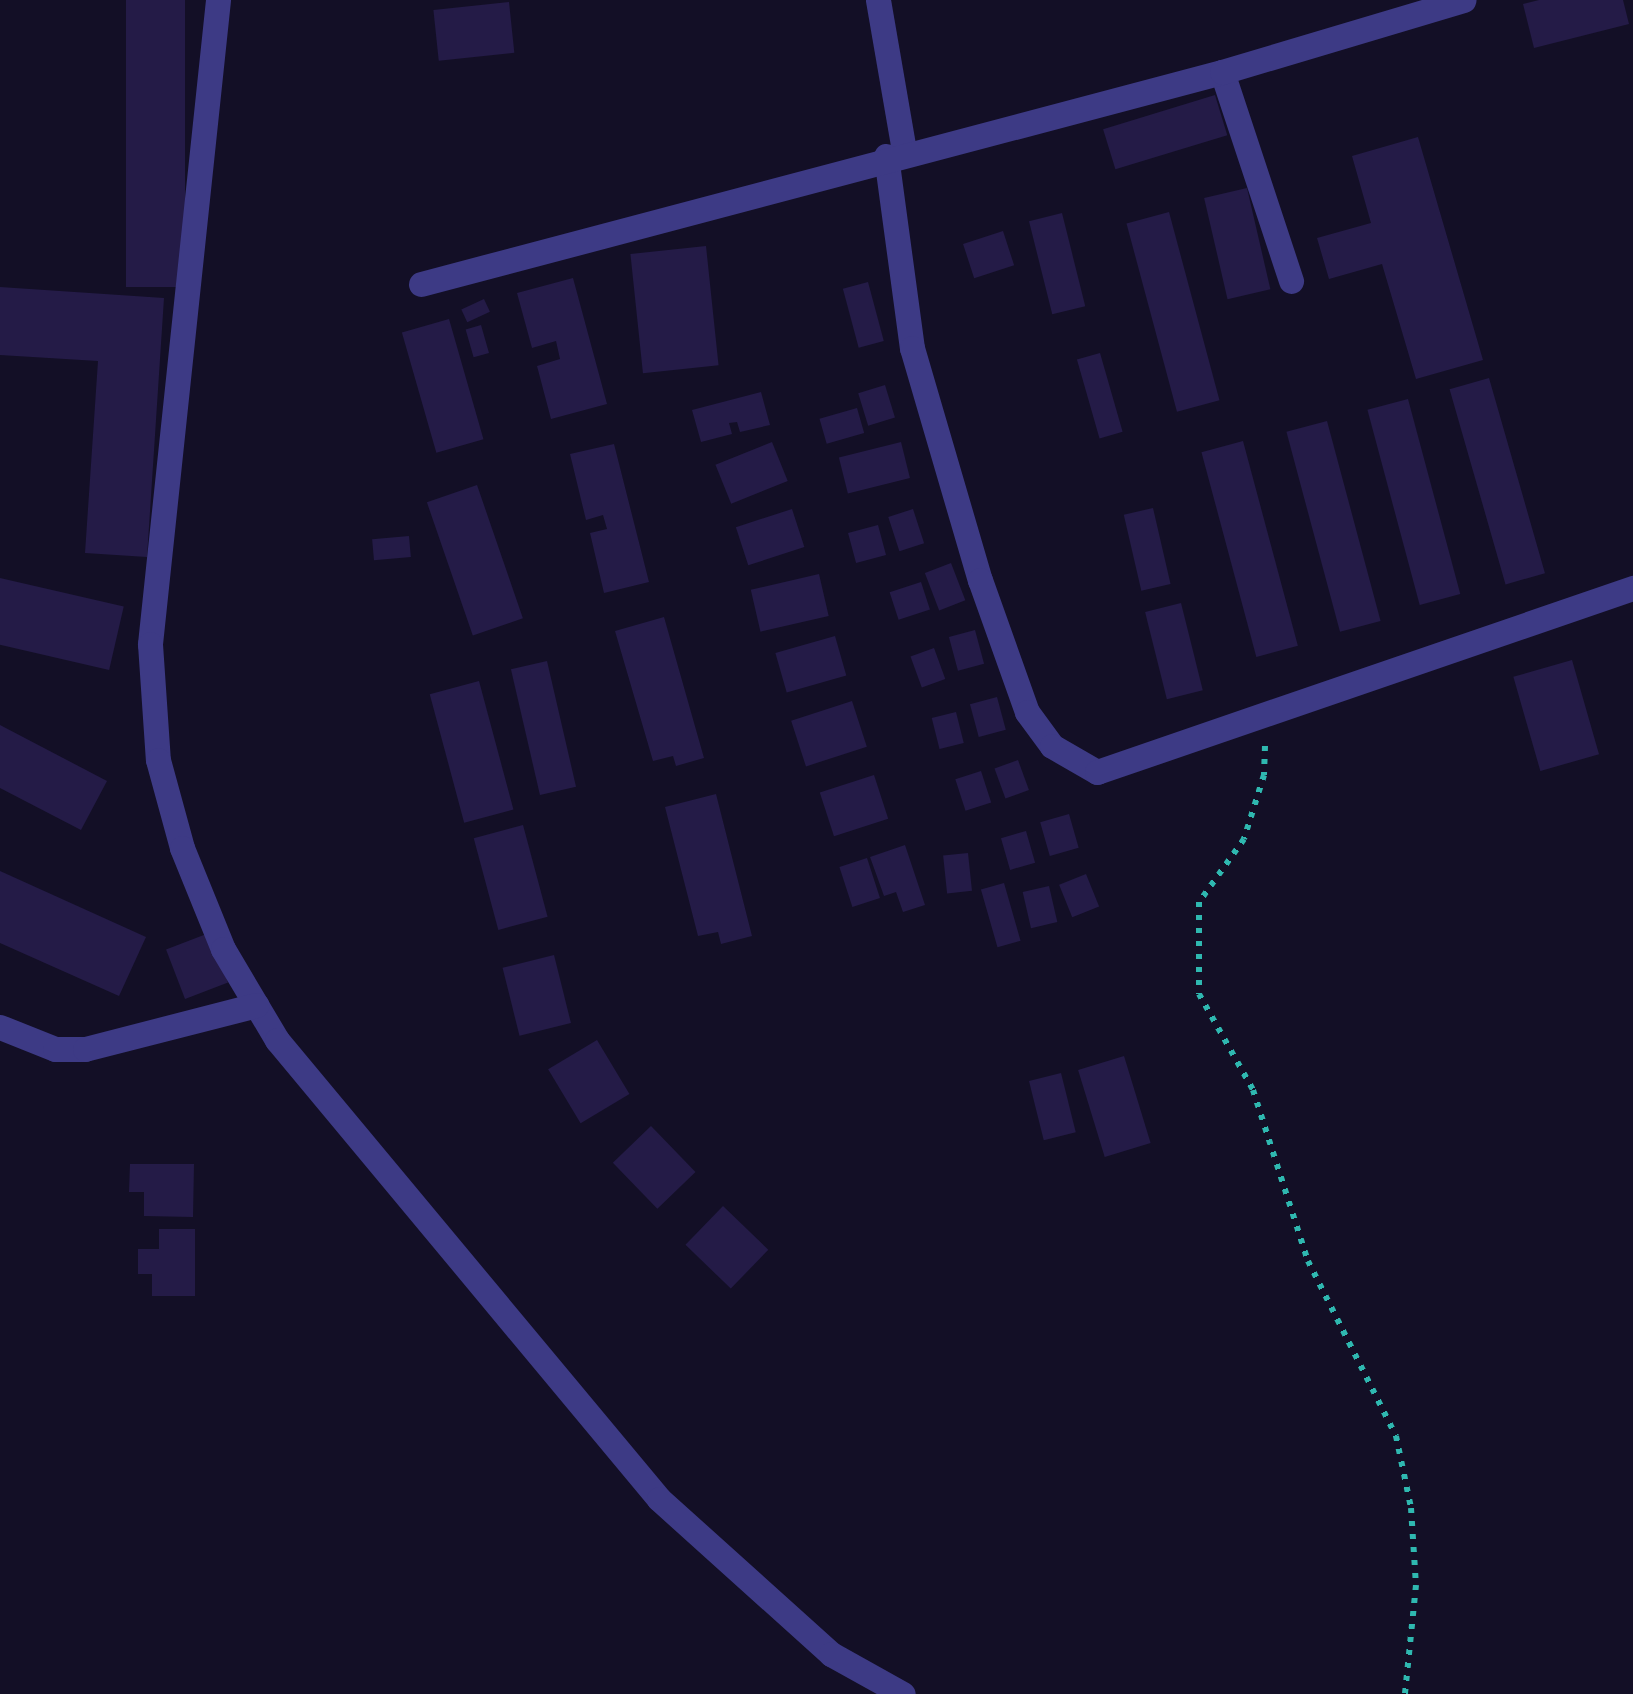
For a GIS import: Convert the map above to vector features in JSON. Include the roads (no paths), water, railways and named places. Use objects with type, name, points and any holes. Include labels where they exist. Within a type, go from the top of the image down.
[{"type":"street","points":[[218,0],[150,644],[158,760],[182,848],[223,949],[277,1040],[659,1499],[831,1654],[903,1694]]},
{"type":"street","points":[[878,0],[912,348],[980,580],[1027,712],[1052,746],[1098,772],[1633,588]]},
{"type":"street","points":[[421,284],[895,154],[1222,72],[1463,0]]},
{"type":"street","points":[[1222,72],[1291,281]]},
{"type":"street","points":[[0,1027],[55,1049],[86,1049],[256,1004]]}]
